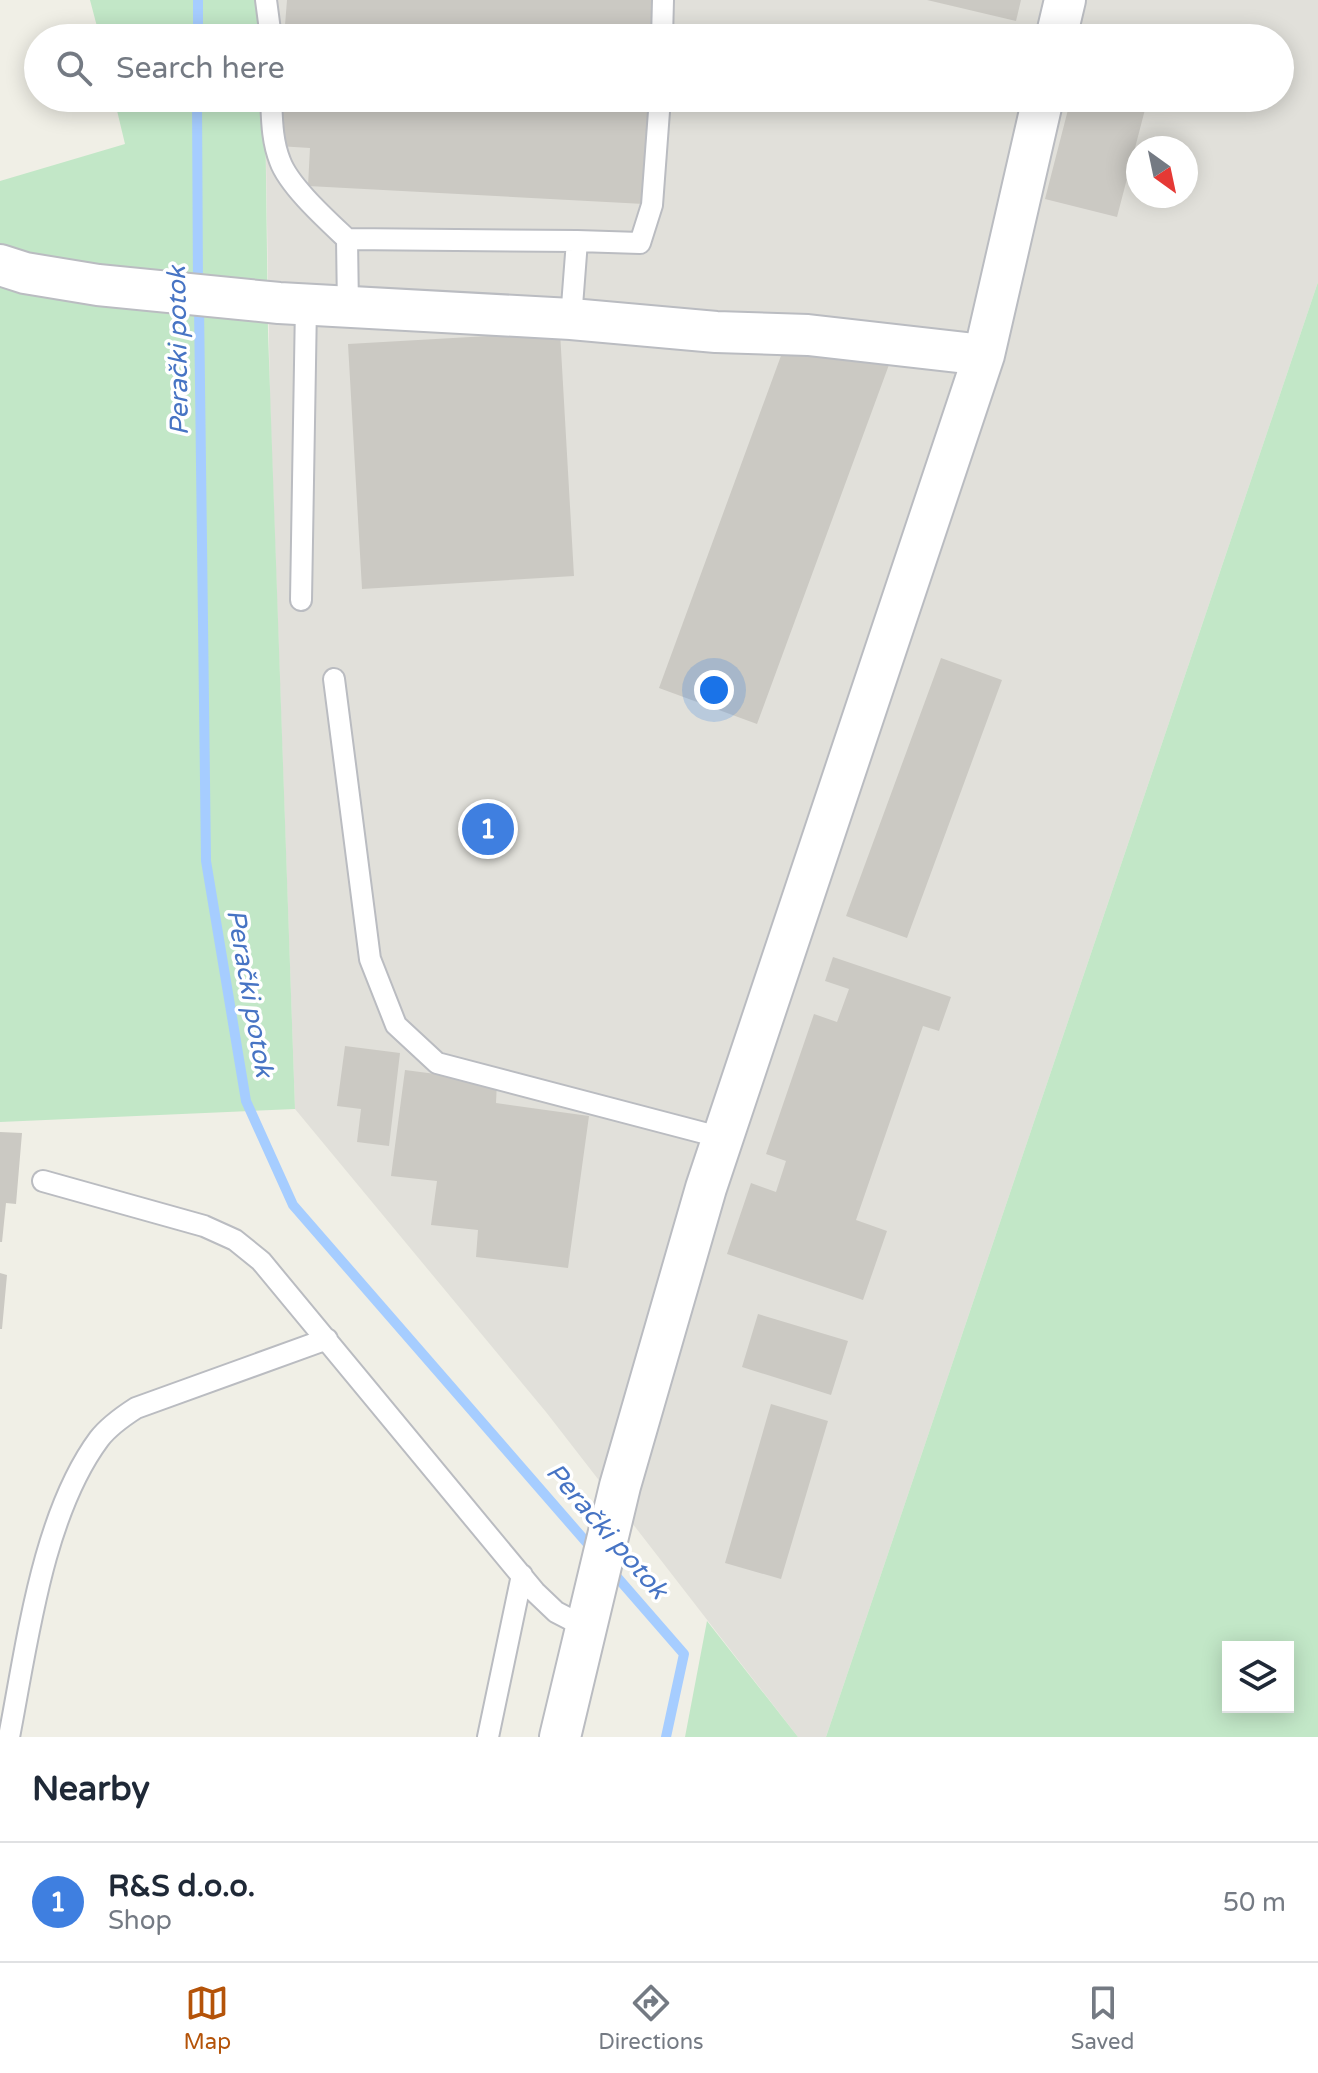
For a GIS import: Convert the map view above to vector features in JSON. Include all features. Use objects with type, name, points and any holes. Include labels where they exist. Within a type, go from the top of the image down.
[{"type":"street","points":[[1059,24],[1065,0]]},
{"type":"street","points":[[560,1737],[620,1486],[723,1138],[984,355],[1040,112]]},
{"type":"street","points":[[0,265],[25,273],[98,285],[292,304],[571,319],[716,332],[808,335],[984,355]]},
{"type":"lane","points":[[266,0],[269,24]]},
{"type":"lane","points":[[662,24],[663,0]]},
{"type":"lane","points":[[271,112],[272,133],[281,164],[312,204],[347,239],[348,308]]},
{"type":"lane","points":[[347,239],[640,243],[652,205],[659,112]]},
{"type":"lane","points":[[571,319],[577,241]]},
{"type":"lane","points":[[292,304],[301,600]]},
{"type":"lane","points":[[334,679],[370,959],[396,1025],[437,1063],[723,1138]]},
{"type":"lane","points":[[43,1181],[204,1226],[235,1240],[261,1261],[556,1612],[589,1612]]},
{"type":"lane","points":[[9,1737],[33,1614],[55,1528],[98,1440],[116,1420],[136,1408],[327,1339]]},
{"type":"lane","points":[[488,1737],[522,1575]]},
{"type":"shaded area","points":[[263,0],[1318,0],[1318,282],[826,1737],[798,1737],[546,1412],[295,1109],[270,401],[265,112],[1294,112],[1294,24],[264,24]]},
{"type":"green space","points":[[90,0],[263,0],[264,24],[96,24]]},
{"type":"green space","points":[[117,112],[265,112],[268,332],[295,1109],[0,1122],[0,181],[125,144]]},
{"type":"green space","points":[[1318,282],[1318,1737],[826,1737]]},
{"type":"green space","points":[[707,1621],[798,1737],[685,1737]]},
{"type":"building","points":[[287,0],[657,0],[655,24],[285,24]]},
{"type":"building","points":[[927,0],[1021,0],[1016,21]]},
{"type":"building","points":[[280,112],[650,112],[644,204],[308,186],[310,148],[278,146]]},
{"type":"building","points":[[1067,112],[1144,112],[1138,136],[1126,136],[1126,182],[1117,217],[1045,199]]},
{"type":"building","points":[[560,332],[574,576],[362,589],[348,344]]},
{"type":"building","points":[[782,353],[890,362],[757,724],[659,688]]},
{"type":"building","points":[[941,658],[1002,680],[907,938],[846,916]]},
{"type":"building","points":[[833,957],[951,997],[939,1031],[923,1026],[856,1220],[887,1231],[863,1300],[727,1254],[751,1183],[776,1192],[786,1161],[766,1154],[814,1014],[837,1022],[849,989],[825,981]]},
{"type":"building","points":[[345,1046],[400,1053],[389,1146],[357,1142],[361,1109],[337,1106]]},
{"type":"building","points":[[405,1070],[497,1082],[496,1103],[589,1116],[568,1268],[476,1257],[478,1230],[431,1225],[437,1181],[391,1176]]},
{"type":"building","points":[[0,1132],[22,1133],[16,1204],[6,1203],[2,1242],[0,1242]]},
{"type":"building","points":[[0,1273],[7,1275],[2,1329],[0,1329]]},
{"type":"building","points":[[758,1314],[848,1341],[831,1395],[742,1367]]},
{"type":"building","points":[[771,1404],[828,1421],[781,1579],[725,1563]]},
{"type":"waterway","name":"Perački potok","points":[[198,0],[198,24]]},
{"type":"waterway","name":"Perački potok","points":[[197,112],[198,289]]},
{"type":"waterway","name":"Perački potok","points":[[199,305],[206,861],[246,1101],[293,1205],[594,1551]]},
{"type":"waterway","name":"Perački potok","points":[[610,1569],[684,1654],[666,1737]]},
{"type":"place","name":"R&S d.o.o.","points":[[488,829]]}]
